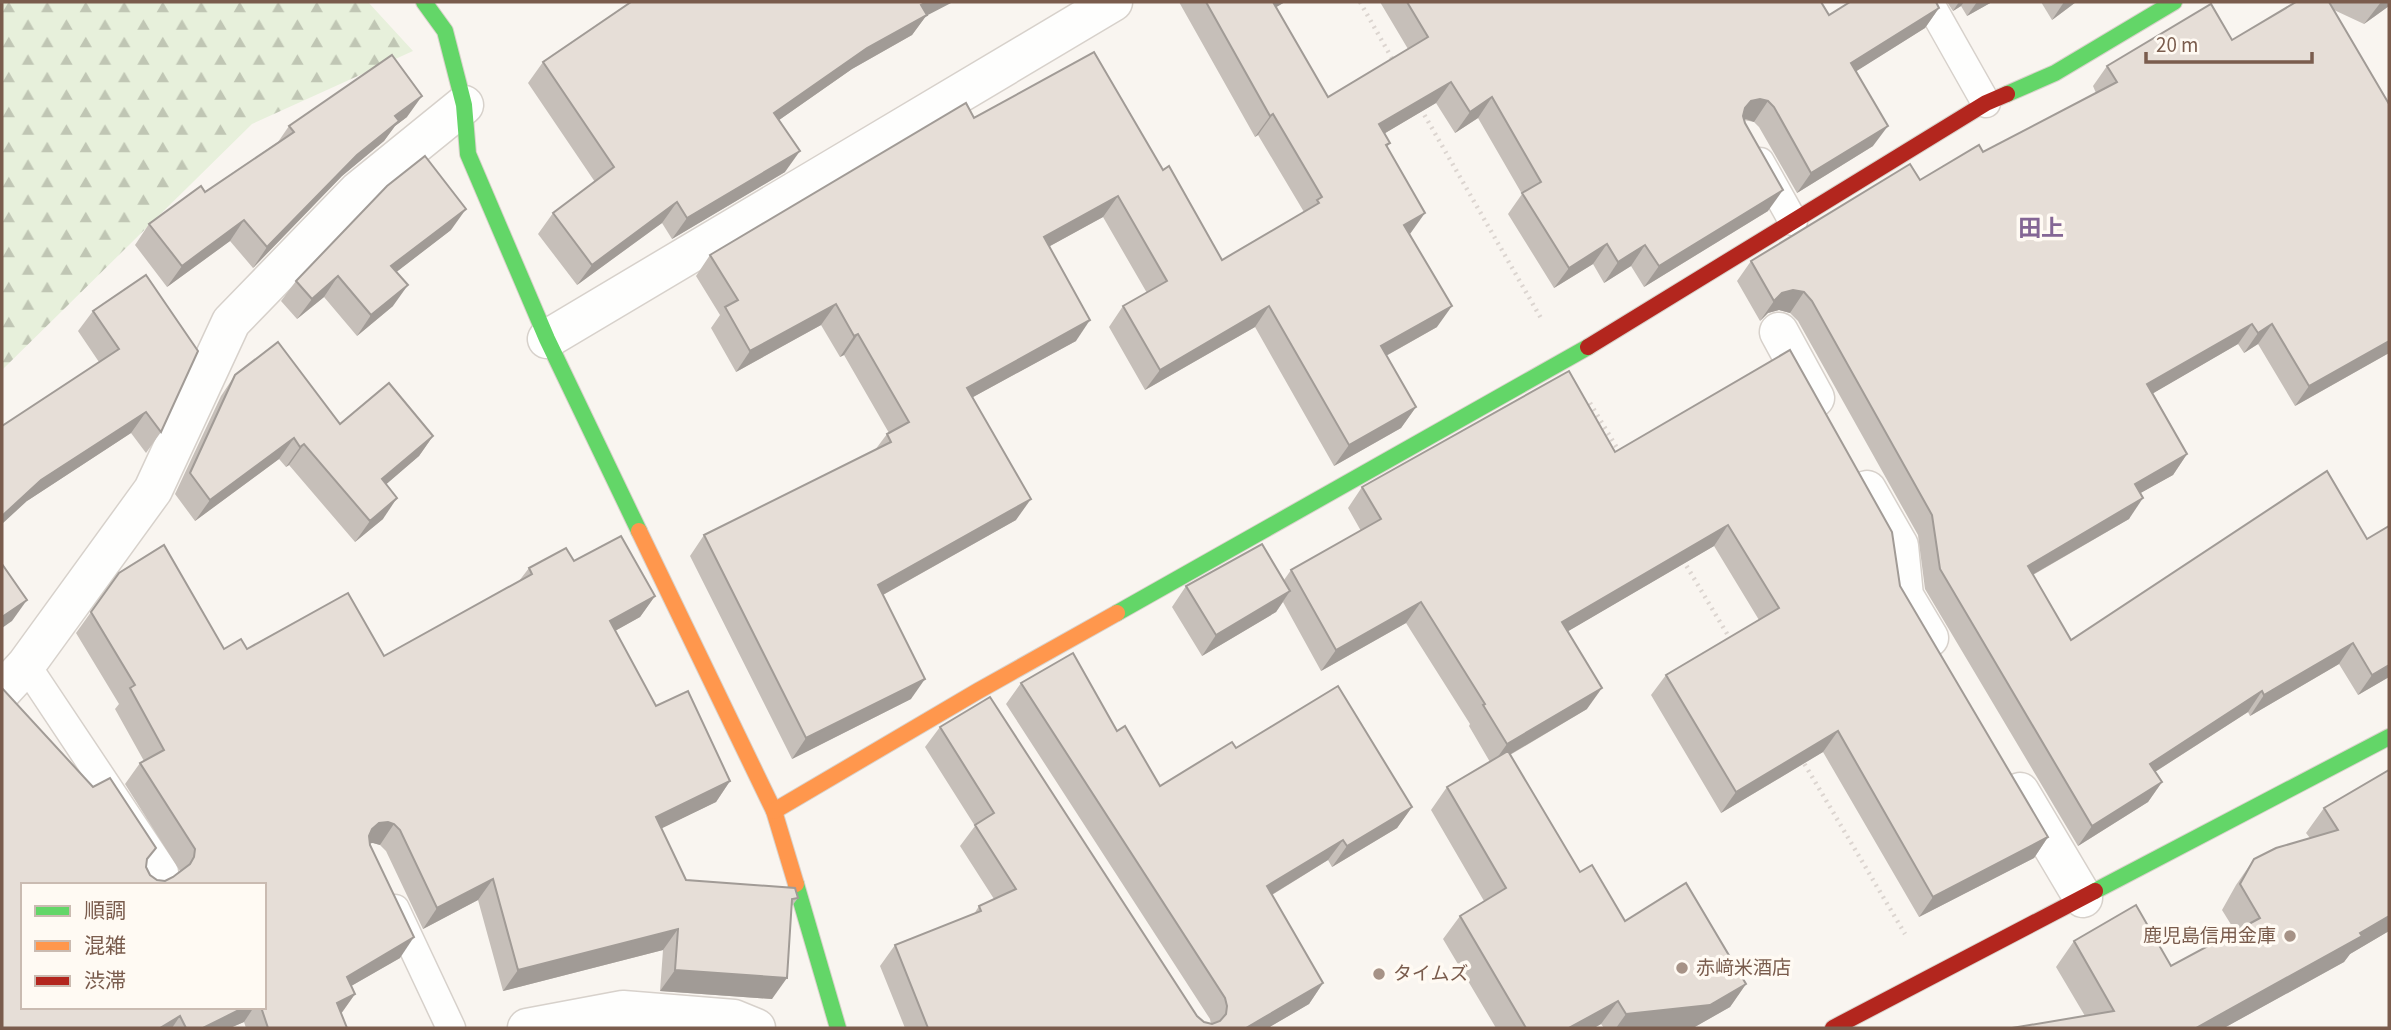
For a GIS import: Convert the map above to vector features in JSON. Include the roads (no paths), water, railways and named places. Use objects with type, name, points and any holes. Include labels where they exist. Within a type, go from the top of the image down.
[{"type":"street","points":[[424,2],[445,31],[464,105],[468,154],[547,339],[774,811],[838,1028]]},
{"type":"street","points":[[547,339],[1113,2]]},
{"type":"street","points":[[774,811],[986,702],[1565,361],[1986,103],[2055,73],[2174,2]]},
{"type":"street","points":[[14,678],[153,489],[231,322],[358,191],[464,105]]},
{"type":"street","points":[[1779,332],[1832,427]]},
{"type":"street","points":[[1852,463],[1899,546],[1904,596],[1945,666]]},
{"type":"street","points":[[1833,1028],[2389,737]]},
{"type":"street","points":[[2000,758],[2083,898]]},
{"type":"street","points":[[527,1028],[623,1010],[734,1019],[756,1028]]},
{"type":"lane","points":[[1929,2],[1986,103]]},
{"type":"lane","points":[[1745,136],[1793,221]]},
{"type":"lane","points":[[14,678],[164,872],[150,883]]},
{"type":"lane","points":[[382,883],[451,1028]]},
{"type":"place","name":"鹿児島信用金庫","points":[[2290,936]]},
{"type":"place","name":"赤﨑米酒店","points":[[1682,968]]},
{"type":"place","name":"タイムズ","points":[[1379,974]]},
{"type":"district","name":"田上","points":[[2041,228]]}]
